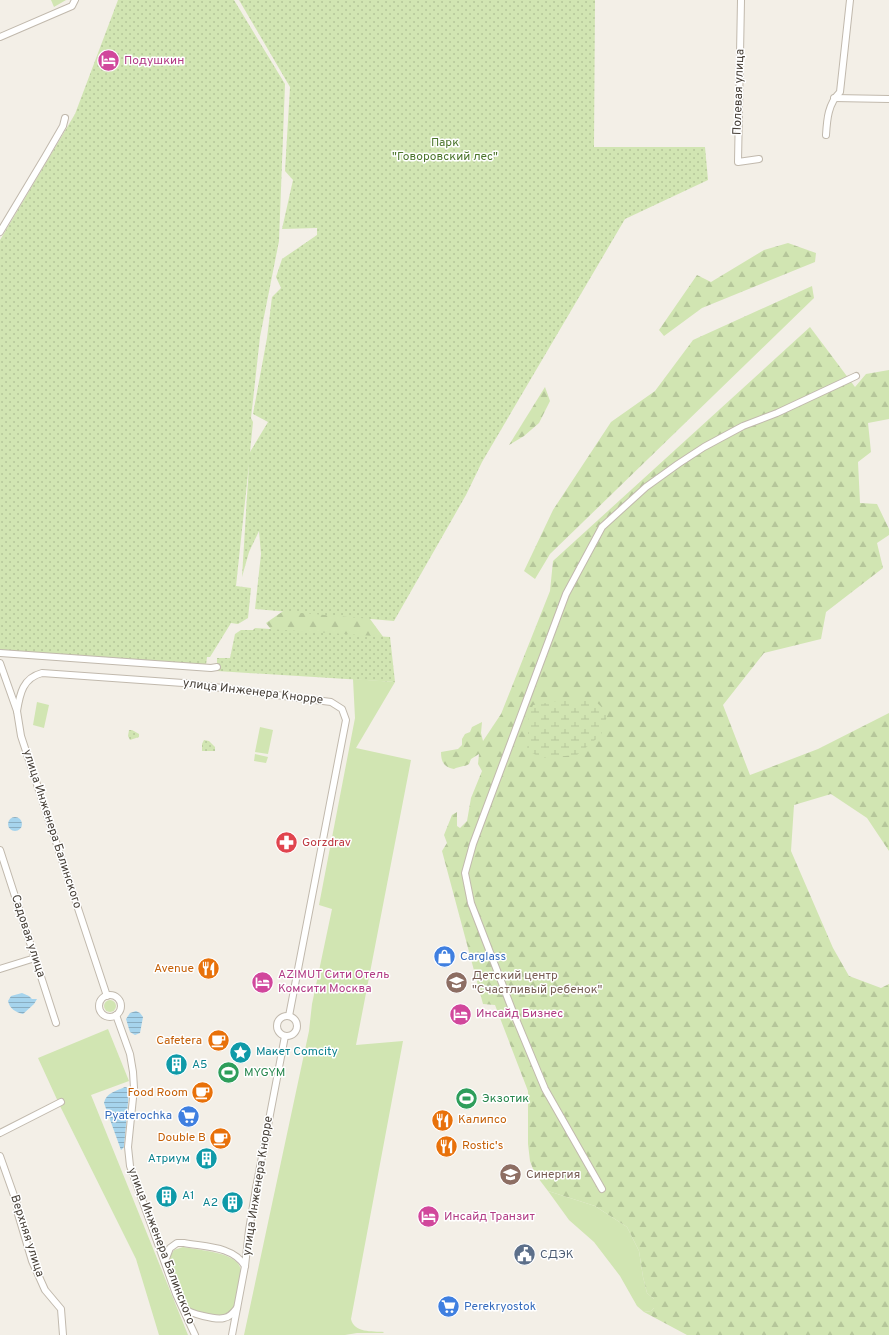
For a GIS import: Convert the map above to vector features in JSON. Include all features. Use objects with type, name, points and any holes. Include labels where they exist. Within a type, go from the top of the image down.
[{"type":"street","points":[[0,38],[72,6],[76,0]]},
{"type":"street","name":"Полевая улица","points":[[741,0],[738,162],[759,159]]},
{"type":"street","points":[[826,135],[829,108],[834,98],[840,92],[850,0]]},
{"type":"street","points":[[834,98],[889,99]]},
{"type":"street","points":[[0,232],[63,126],[65,118]]},
{"type":"street","points":[[602,1189],[545,1089],[513,1012],[471,903],[465,873],[473,844],[566,594],[602,527],[646,487],[704,447],[743,426],[777,413],[856,376]]},
{"type":"street","points":[[0,653],[100,661],[211,668],[217,667]]},
{"type":"street","name":"улица Инженера Балинского","points":[[0,662],[17,711],[21,736],[107,996],[114,996],[120,1001],[121,1008],[119,1013],[116,1015],[128,1048],[134,1072],[134,1088],[128,1147],[130,1166],[165,1263],[182,1307],[195,1335]]},
{"type":"street","name":"улица Инженера Кнорре","points":[[17,711],[20,694],[25,684],[30,678],[42,673],[209,686],[331,702],[342,710],[346,720],[289,1016]]},
{"type":"street","name":"Садовая улица","points":[[0,850],[56,1023]]},
{"type":"street","points":[[0,969],[35,958]]},
{"type":"street","points":[[107,996],[100,1002],[100,1009],[106,1016],[116,1015]]},
{"type":"street","points":[[289,1016],[296,1021],[297,1028],[291,1035],[285,1036],[277,1030],[277,1023],[281,1017],[289,1016]]},
{"type":"street","name":"улица Инженера Кнорре","points":[[232,1335],[245,1266],[256,1188],[285,1036]]},
{"type":"street","points":[[0,1133],[61,1102]]},
{"type":"street","name":"Верхняя улица","points":[[0,1156],[17,1204],[18,1214],[32,1261],[45,1290],[61,1309],[63,1335]]},
{"type":"street","points":[[165,1263],[166,1256],[170,1248],[177,1243],[184,1242],[228,1251],[237,1256],[245,1266]]},
{"type":"street","points":[[182,1307],[190,1313],[219,1319],[229,1316],[238,1307]]},
{"type":"green space","points":[[51,0],[66,0],[54,7]]},
{"type":"green space","name":"Парк \"Говоровский лес\"","points":[[118,0],[234,0],[285,84],[279,241],[260,337],[251,418],[253,422],[250,452],[268,422],[253,414],[267,338],[272,297],[281,288],[276,277],[282,259],[317,235],[317,228],[282,229],[293,180],[285,171],[290,87],[239,0],[595,0],[594,147],[705,147],[708,180],[625,219],[482,462],[466,495],[394,621],[255,609],[261,554],[259,531],[249,552],[242,577],[249,464],[236,586],[251,588],[248,618],[238,624],[231,623],[210,657],[207,657],[206,665],[0,650],[0,240],[75,114]]},
{"type":"green space","points":[[788,243],[816,253],[815,262],[702,308],[664,336],[659,330],[697,275],[711,282],[764,250]]},
{"type":"green space","points":[[812,286],[814,298],[550,554],[535,579],[524,571],[553,510],[611,422],[655,391],[693,340]]},
{"type":"green space","points":[[810,327],[855,387],[866,374],[889,370],[889,419],[868,423],[871,452],[858,462],[860,503],[877,504],[889,529],[889,535],[877,543],[883,568],[826,612],[821,639],[764,653],[723,705],[750,775],[818,749],[889,713],[889,851],[867,818],[831,794],[794,805],[791,851],[833,948],[849,976],[881,988],[889,984],[889,1335],[687,1335],[644,1312],[651,1311],[654,1308],[654,1299],[647,1293],[639,1251],[627,1227],[595,1206],[548,1191],[535,1174],[530,1161],[528,1144],[528,1091],[495,1005],[483,1004],[442,851],[447,843],[444,835],[452,815],[457,812],[457,826],[460,828],[467,821],[471,798],[482,771],[478,764],[479,754],[471,759],[469,764],[454,769],[444,764],[441,752],[458,749],[462,745],[462,739],[465,734],[470,732],[472,727],[482,722],[481,733],[483,741],[501,714],[550,591],[553,561]]},
{"type":"green space","points":[[545,387],[550,401],[539,423],[524,436],[509,445]]},
{"type":"green space","points":[[358,559],[362,608],[384,638],[273,632],[266,623]]},
{"type":"green space","points":[[255,628],[390,637],[395,682],[217,671],[217,658],[230,658],[235,634],[241,630],[253,630]]},
{"type":"green space","points":[[353,679],[395,682],[356,748],[411,760],[356,1045],[403,1041],[351,1319],[353,1324],[360,1329],[384,1332],[345,1335],[244,1335],[309,1031],[312,1004],[332,909],[319,905],[355,718]]},
{"type":"green space","points":[[594,700],[608,713],[601,735],[577,755],[541,758],[527,750],[529,715],[533,705],[558,701]]},
{"type":"green space","points":[[37,702],[49,705],[44,728],[33,725]]},
{"type":"green space","points":[[260,727],[273,730],[268,754],[255,752]]},
{"type":"green space","points":[[129,730],[139,734],[139,737],[130,740],[128,736]]},
{"type":"green space","points":[[204,740],[209,741],[215,747],[215,751],[202,751],[202,744]]},
{"type":"green space","points":[[255,754],[268,757],[266,763],[254,761]]},
{"type":"green space","points":[[108,1000],[112,1000],[116,1006],[112,1012],[108,1012],[104,1008],[104,1004]]},
{"type":"green space","points":[[108,1029],[129,1081],[91,1095],[188,1335],[159,1335],[136,1259],[60,1106],[38,1058]]},
{"type":"green space","points":[[548,1191],[595,1206],[627,1227],[639,1251],[647,1293],[654,1299],[654,1308],[651,1311],[644,1312],[637,1306],[620,1276],[594,1242],[569,1220]]},
{"type":"green space","points":[[183,1247],[215,1252],[237,1262],[241,1269],[241,1274],[236,1301],[229,1314],[220,1317],[194,1311],[187,1307],[168,1259],[174,1250]]},
{"type":"water","points":[[12,817],[18,817],[22,821],[22,827],[18,831],[12,831],[8,827],[8,821]]},
{"type":"water","points":[[22,993],[32,999],[37,999],[34,1004],[23,1014],[13,1010],[8,1001],[11,996]]},
{"type":"water","points":[[136,1011],[143,1017],[140,1033],[135,1035],[130,1032],[126,1019],[130,1013]]},
{"type":"water","points":[[125,1087],[128,1088],[129,1091],[124,1147],[121,1150],[104,1103],[109,1095]]},
{"type":"place","name":"Подушкин","points":[[108,61]]},
{"type":"place","name":"Gorzdrav","points":[[286,843]]},
{"type":"place","name":"Carglass","points":[[444,957]]},
{"type":"place","name":"Avenue","points":[[209,969]]},
{"type":"place","name":"AZIMUT Сити Отель Комсити Москва","points":[[263,982]]},
{"type":"place","name":"Детский центр \"Счастливый ребенок\"","points":[[457,983]]},
{"type":"place","name":"Инсайд Бизнес","points":[[460,1014]]},
{"type":"place","name":"Cafetera","points":[[218,1041]]},
{"type":"place","name":"Макет Comcity","points":[[240,1052]]},
{"type":"place","name":"А5","points":[[177,1065]]},
{"type":"place","name":"MYGYM","points":[[229,1073]]},
{"type":"place","name":"Food Room","points":[[203,1093]]},
{"type":"place","name":"Экзотик","points":[[466,1099]]},
{"type":"place","name":"Pyaterochka","points":[[188,1116]]},
{"type":"place","name":"Калипсо","points":[[443,1120]]},
{"type":"place","name":"Double B","points":[[221,1138]]},
{"type":"place","name":"Rostic's","points":[[447,1146]]},
{"type":"place","name":"Атриум","points":[[206,1159]]},
{"type":"place","name":"Синергия","points":[[510,1175]]},
{"type":"place","name":"А1","points":[[166,1196]]},
{"type":"place","name":"А2","points":[[233,1203]]},
{"type":"place","name":"Инсайд Транзит","points":[[428,1217]]},
{"type":"place","name":"СДЭК","points":[[524,1255]]},
{"type":"place","name":"Perekryostok","points":[[448,1307]]}]
